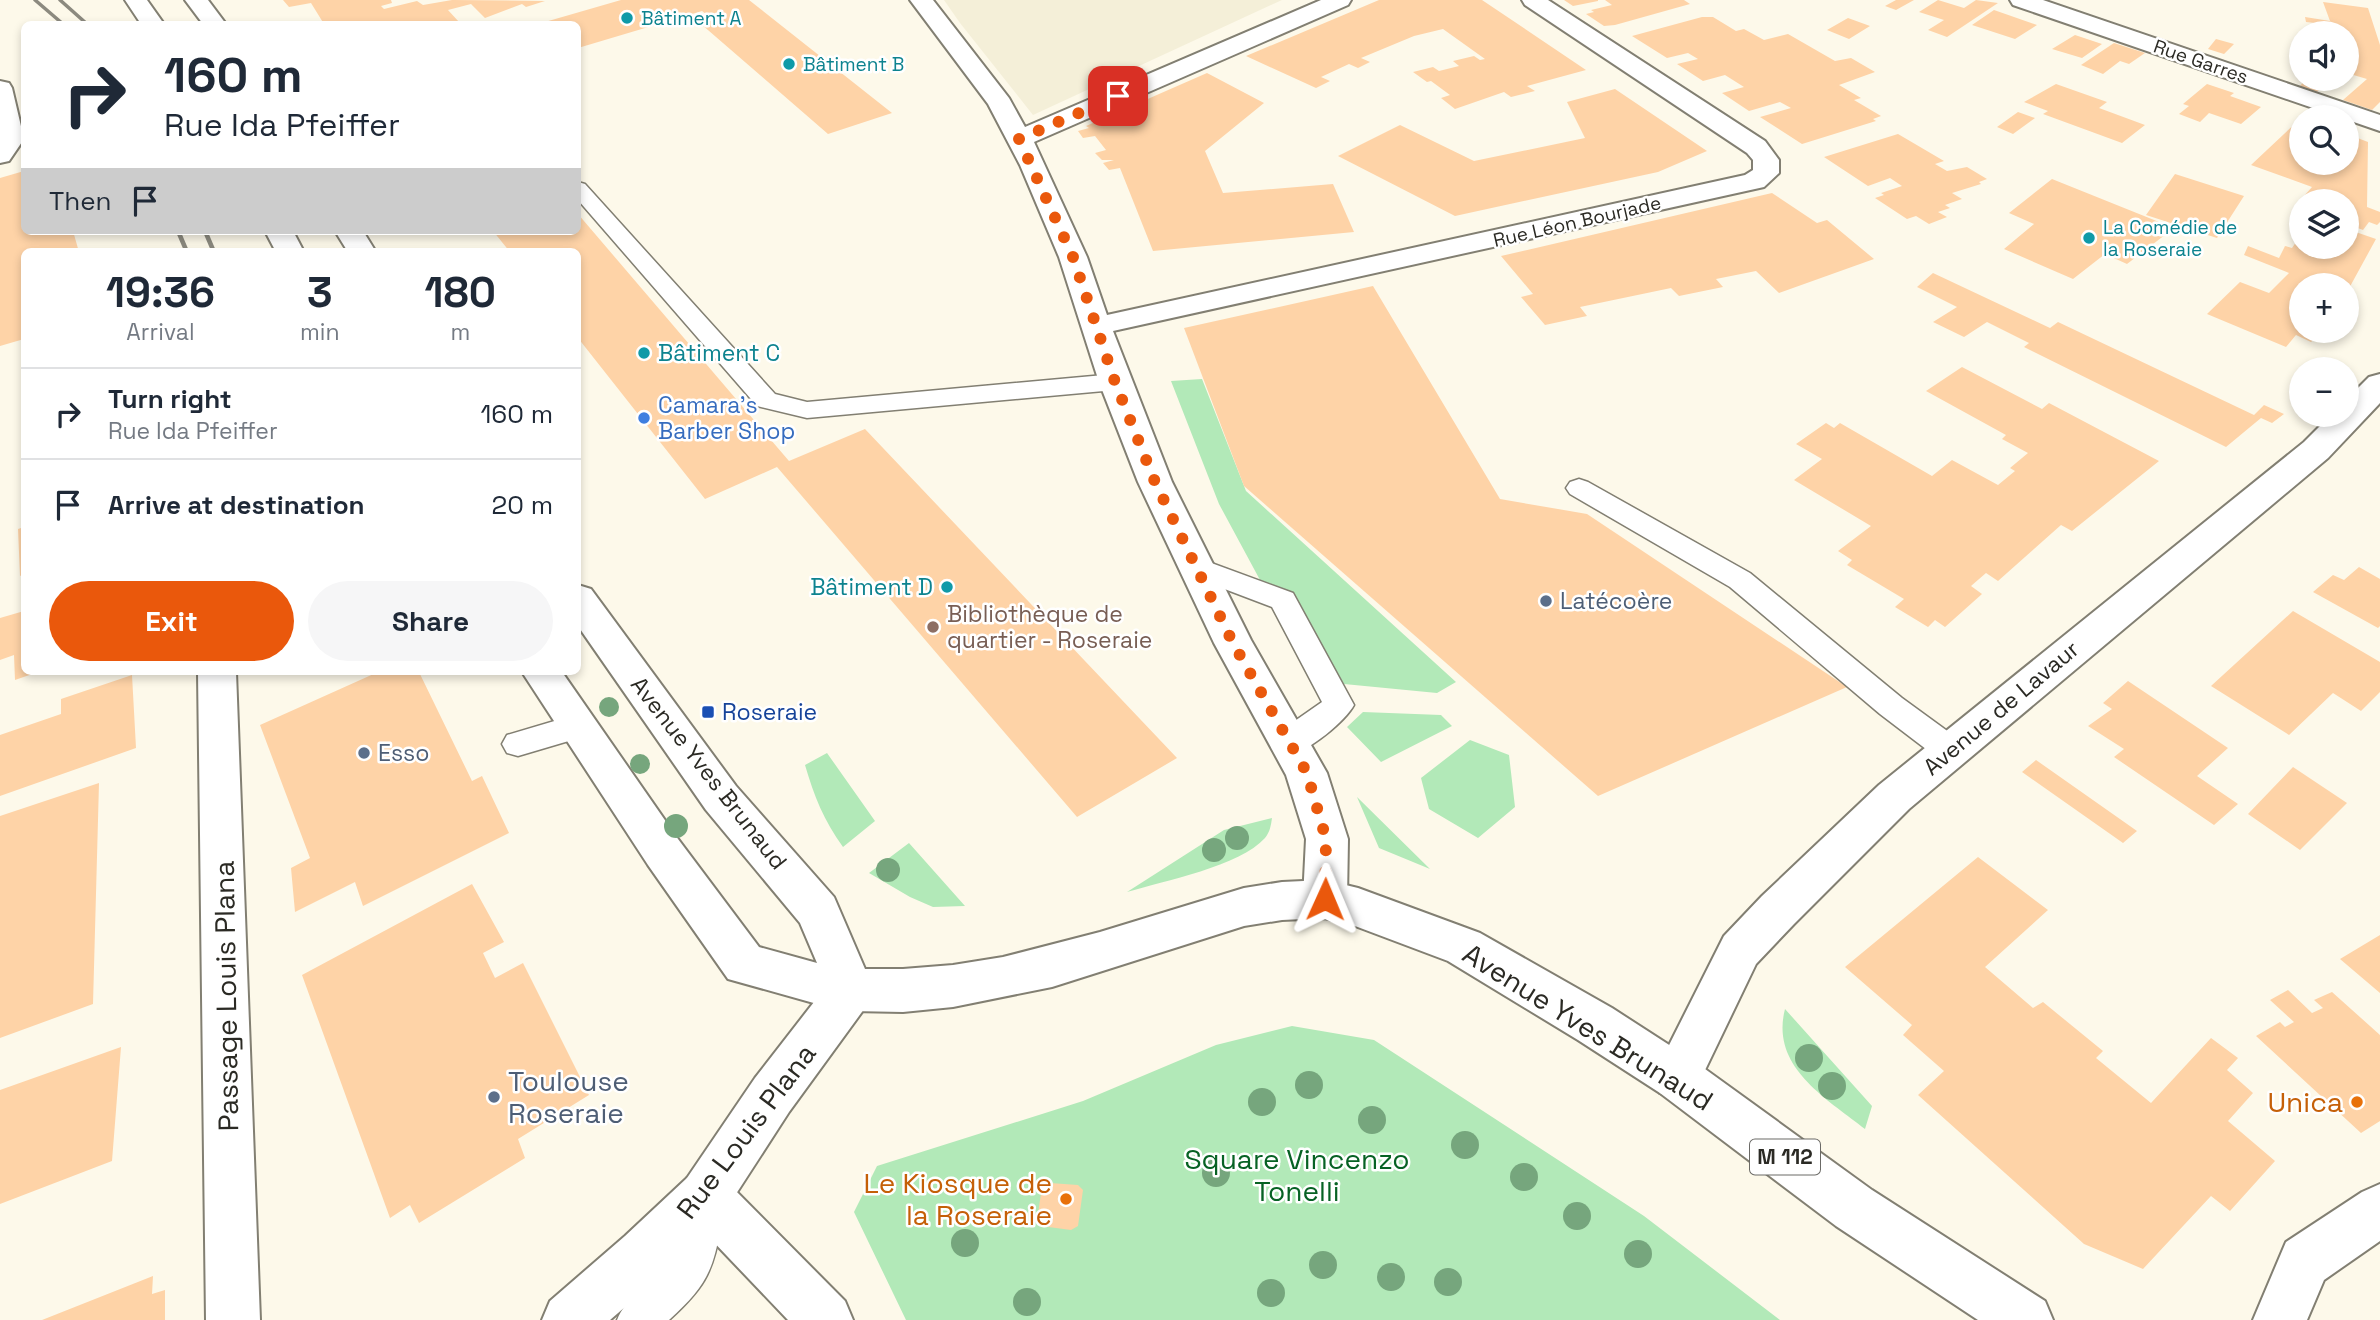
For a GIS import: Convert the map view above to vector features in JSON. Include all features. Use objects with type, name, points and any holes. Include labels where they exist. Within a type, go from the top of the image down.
[{"type":"street","points":[[136,0],[150,21]]},
{"type":"street","points":[[196,0],[212,21]]},
{"type":"street","points":[[921,0],[1000,103],[1019,139],[1073,257],[1115,382],[1155,482],[1233,643],[1307,773],[1326,839],[1325,899]]},
{"type":"street","points":[[1019,139],[1340,0]]},
{"type":"street","name":"Rue Léon Bourjade","points":[[1097,326],[1754,181],[1766,173],[1766,160],[1756,147],[1533,0]]},
{"type":"street","name":"Rue Garres","points":[[2021,0],[2380,122]]},
{"type":"street","points":[[0,88],[11,139],[0,155]]},
{"type":"street","name":"Avenue de Lavaur","points":[[1676,1077],[1740,950],[1894,797],[2316,450],[2380,384]]},
{"type":"street","name":"Avenue Yves Brunaud","points":[[581,602],[722,797],[818,911],[851,990]]},
{"type":"street","name":"Passage Louis Plana","points":[[217,675],[233,1320]]},
{"type":"street","name":"Avenue Yves Brunaud","points":[[543,675],[670,862],[744,964],[851,990],[921,989],[990,982],[1244,907],[1282,901],[1325,899],[1358,907],[1465,947],[1595,1024],[1676,1077],[1854,1208],[2026,1320]]},
{"type":"street","name":"Rue Louis Plana","points":[[569,1320],[645,1255],[705,1196],[772,1095],[851,990]]},
{"type":"street","points":[[705,1196],[826,1320]]},
{"type":"street","points":[[2280,1320],[2305,1261],[2380,1210]]},
{"type":"lane","points":[[581,191],[766,400],[807,410],[1115,382]]},
{"type":"lane","points":[[1579,488],[1740,580],[1891,706],[1950,750]]},
{"type":"lane","points":[[1195,567],[1283,600],[1339,705],[1326,718],[1290,741]]},
{"type":"lane","points":[[518,744],[578,726]]},
{"type":"lane","points":[[638,1320],[671,1290],[695,1260],[705,1196]]},
{"type":"shaded area","points":[[944,0],[1282,0],[1033,115]]},
{"type":"green space","points":[[1202,379],[1246,491],[1456,682],[1437,693],[1344,684],[1289,591],[1260,580],[1219,504],[1171,381]]},
{"type":"green space","points":[[1363,712],[1441,715],[1452,726],[1381,762],[1347,727]]},
{"type":"green space","points":[[1470,740],[1509,755],[1515,807],[1478,838],[1429,809],[1421,778]]},
{"type":"green space","points":[[827,753],[875,821],[843,847],[820,808],[805,765]]},
{"type":"green space","points":[[1357,797],[1430,869],[1379,848]]},
{"type":"green space","points":[[1272,818],[1265,838],[1238,857],[1127,892],[1224,830]]},
{"type":"green space","points":[[909,843],[965,906],[933,907],[869,873]]},
{"type":"green space","points":[[1785,1009],[1872,1106],[1865,1129],[1819,1093],[1793,1064],[1786,1048],[1783,1030]]},
{"type":"green space","name":"Square Vincenzo Tonelli","points":[[1292,1026],[1374,1040],[1644,1216],[1780,1320],[906,1320],[854,1212],[877,1166],[1083,1101],[1216,1045]]},
{"type":"building","points":[[283,0],[391,0],[392,3],[381,6],[384,9],[417,1],[423,5],[452,0],[545,1],[526,7],[522,4],[485,18],[471,4],[448,10],[458,21],[322,21],[311,3],[289,7]]},
{"type":"building","name":"Bâtiment B","points":[[621,0],[749,0],[892,113],[828,134],[701,24],[714,20],[702,11],[581,47],[581,21],[548,21]]},
{"type":"building","points":[[1379,0],[1482,0],[1586,70],[1527,86],[1535,91],[1511,97],[1504,92],[1455,109],[1441,98],[1450,95],[1413,72],[1433,67],[1439,71],[1459,66],[1453,61],[1474,56],[1480,60],[1485,59],[1443,29],[1414,36],[1361,58],[1370,62],[1358,68],[1349,64],[1321,77],[1330,81],[1316,88],[1246,56]]},
{"type":"building","points":[[1564,0],[1598,0],[1598,1],[1573,6]]},
{"type":"building","points":[[1605,0],[1684,0],[1690,4],[1604,26],[1586,14],[1594,12],[1591,10],[1612,5]]},
{"type":"building","points":[[1896,0],[1914,0],[1896,10],[1885,6]]},
{"type":"building","points":[[1938,0],[1964,8],[1976,0],[1998,3],[1947,37],[1928,30],[1944,20],[1919,12]]},
{"type":"building","points":[[2323,2],[2368,8],[2380,45],[2380,102],[2372,110],[2343,100],[2353,91],[2359,91],[2359,86],[2367,79],[2359,77],[2359,21],[2330,21]]},
{"type":"building","points":[[1994,10],[2037,25],[2015,39],[1972,25]]},
{"type":"building","points":[[1702,17],[1713,17],[1736,31],[1744,29],[1764,40],[1788,34],[1835,61],[1851,58],[1875,72],[1839,85],[1861,98],[1854,100],[1881,116],[1873,119],[1876,121],[1802,144],[1760,117],[1791,108],[1780,102],[1749,111],[1722,93],[1744,87],[1725,75],[1703,81],[1677,64],[1698,59],[1688,53],[1667,58],[1632,36]]},
{"type":"building","points":[[2305,17],[2330,21],[2306,21]]},
{"type":"building","points":[[1848,18],[1870,26],[1849,39],[1827,30]]},
{"type":"building","points":[[2075,35],[2102,44],[2082,58],[2052,49]]},
{"type":"building","points":[[2216,39],[2234,44],[2224,54],[2208,49]]},
{"type":"building","points":[[2114,43],[2145,53],[2129,64],[2120,61],[2103,74],[2081,65]]},
{"type":"building","points":[[1207,73],[1264,103],[1205,151],[1223,193],[1333,184],[1354,232],[1153,251],[1120,168],[1109,170],[1103,163],[1114,160],[1102,160],[1095,153],[1106,150],[1095,136],[1083,138],[1078,131]]},
{"type":"building","points":[[2056,84],[2107,102],[2099,108],[2145,125],[2122,143],[2043,114],[2048,111],[2024,102]]},
{"type":"building","points":[[2207,84],[2234,93],[2230,96],[2261,107],[2241,124],[2209,113],[2200,122],[2179,114],[2189,106],[2183,104]]},
{"type":"building","points":[[1615,89],[1707,151],[1658,172],[1455,216],[1338,156],[1400,125],[1474,161],[1585,138],[1567,102]]},
{"type":"building","points":[[2018,112],[2035,118],[2013,134],[1997,127]]},
{"type":"building","points":[[2289,129],[2289,175],[2359,175],[2359,139],[2368,142],[2367,207],[2380,212],[2380,222],[2377,225],[2369,222],[2363,230],[2359,228],[2359,189],[2310,189],[2312,187],[2251,165]]},
{"type":"building","points":[[1898,134],[1944,161],[1935,164],[1947,171],[1967,167],[1987,179],[1979,182],[1981,184],[1952,193],[1962,199],[1945,205],[1950,208],[1938,212],[1947,217],[1929,224],[1916,216],[1907,219],[1875,198],[1884,195],[1881,193],[1902,186],[1890,178],[1868,186],[1824,157]]},
{"type":"building","points":[[21,172],[21,235],[74,235],[78,248],[21,248],[21,340],[0,346],[0,178]]},
{"type":"building","points":[[2175,174],[2244,196],[2217,238],[2146,215]]},
{"type":"building","name":"La Comédie de la Roseraie","points":[[2052,179],[2174,228],[2127,264],[2105,254],[2073,279],[2004,249],[2034,224],[2009,213]]},
{"type":"building","points":[[1772,193],[1817,223],[1827,220],[1874,259],[1779,293],[1756,271],[1716,279],[1723,287],[1679,296],[1671,288],[1580,307],[1587,316],[1545,325],[1521,297],[1533,294],[1501,256]]},
{"type":"building","name":"Bâtiment D","points":[[581,218],[789,461],[865,429],[1177,758],[1077,817],[777,467],[705,499],[581,342],[581,248],[507,248],[496,235],[581,235]]},
{"type":"building","points":[[2359,233],[2376,239],[2357,273],[2289,273],[2244,255],[2248,246],[2279,258],[2285,246],[2289,247],[2289,259],[2359,259]]},
{"type":"building","points":[[1933,273],[2050,328],[2058,322],[2254,415],[2264,405],[2284,414],[2272,423],[2261,418],[2226,447],[2024,347],[2029,343],[1987,322],[1964,337],[1933,322],[1957,307],[1917,287]]},
{"type":"building","points":[[2289,273],[2289,343],[2286,347],[2207,314],[2240,282],[2269,293]]},
{"type":"building","name":"Latécoère","points":[[1373,286],[1500,499],[1587,514],[1847,687],[1598,796],[1244,486],[1184,328]]},
{"type":"building","points":[[1962,367],[2042,409],[2049,403],[2159,461],[2072,531],[2061,525],[1998,581],[1986,573],[1971,586],[1982,594],[1945,627],[1935,620],[1928,627],[1895,607],[1904,599],[1847,565],[1852,560],[1838,551],[1871,526],[1794,480],[1822,459],[1796,444],[1826,423],[1834,428],[1840,423],[1932,476],[1952,460],[1998,485],[2015,471],[2010,468],[2028,453],[2002,439],[2006,435],[1926,391]]},
{"type":"building","points":[[21,528],[20,576],[18,529]]},
{"type":"building","points":[[2359,567],[2380,579],[2378,628],[2313,592],[2333,575],[2344,580]]},
{"type":"building","points":[[2293,611],[2380,662],[2380,692],[2361,711],[2333,693],[2289,735],[2211,686]]},
{"type":"building","points":[[21,612],[21,675],[29,675],[15,680],[14,655],[0,660],[0,618]]},
{"type":"building","points":[[132,675],[136,748],[0,796],[0,735],[61,714],[61,699]]},
{"type":"building","name":"Esso","points":[[371,675],[420,675],[472,781],[482,776],[509,833],[363,906],[355,882],[295,912],[291,868],[310,858],[260,725]]},
{"type":"building","points":[[2128,681],[2228,748],[2197,776],[2238,804],[2214,825],[2114,757],[2124,749],[2088,726],[2112,709],[2103,703]]},
{"type":"building","points":[[2036,760],[2137,831],[2123,843],[2022,772]]},
{"type":"building","points":[[2293,767],[2347,803],[2300,850],[2248,814]]},
{"type":"building","points":[[99,783],[93,1004],[0,1038],[0,816]]},
{"type":"building","points":[[1978,857],[2048,910],[1985,967],[2033,1008],[2043,1002],[2103,1051],[2096,1058],[2151,1103],[2211,1038],[2238,1058],[2227,1070],[2253,1093],[2228,1121],[2275,1161],[2230,1211],[2211,1196],[2143,1269],[2084,1244],[1918,1095],[1944,1071],[1903,1035],[1912,1025],[1845,967]]},
{"type":"building","points":[[472,884],[504,942],[483,953],[495,978],[523,963],[589,1095],[518,1139],[525,1158],[419,1223],[410,1205],[390,1218],[302,975]]},
{"type":"building","points":[[2380,935],[2380,993],[2340,959]]},
{"type":"building","points":[[2288,990],[2312,1013],[2323,1008],[2314,1000],[2332,992],[2380,1035],[2380,1121],[2361,1133],[2256,1036],[2280,1022],[2285,1027],[2294,1022],[2270,1000]]},
{"type":"building","points":[[121,1047],[112,1161],[0,1204],[0,1090]]},
{"type":"building","points":[[1050,1183],[1078,1185],[1083,1190],[1078,1226],[1071,1230],[1041,1226],[1037,1220],[1042,1187]]},
{"type":"building","points":[[153,1276],[152,1294],[165,1290],[165,1320],[42,1320]]},
{"type":"railway","points":[[35,0],[60,21]]},
{"type":"railway","points":[[60,0],[84,21]]},
{"type":"railway","points":[[180,235],[185,248]]},
{"type":"railway","points":[[207,235],[212,248]]},
{"type":"place","name":"Bâtiment A","points":[[627,18]]},
{"type":"place","name":"Bâtiment B","points":[[789,64]]},
{"type":"place","name":"La Comédie de la Roseraie","points":[[2089,238]]},
{"type":"place","name":"Bâtiment C","points":[[644,353]]},
{"type":"place","name":"Camara's Barber Shop","points":[[644,418]]},
{"type":"place","name":"Bâtiment D","points":[[947,587]]},
{"type":"place","name":"Latécoère","points":[[1546,601]]},
{"type":"place","name":"Bibliothèque de quartier - Roseraie","points":[[933,627]]},
{"type":"place","name":"Roseraie","points":[[708,712]]},
{"type":"place","name":"Esso","points":[[364,753]]},
{"type":"place","name":"Toulouse Roseraie","points":[[494,1097]]},
{"type":"place","name":"Unica","points":[[2357,1102]]},
{"type":"place","name":"Le Kiosque de la Roseraie","points":[[1066,1199]]},
{"type":"route","points":[[1118,96],[1019,139],[1073,257],[1115,382],[1155,482],[1233,643],[1307,773],[1326,839],[1325,899]]}]
